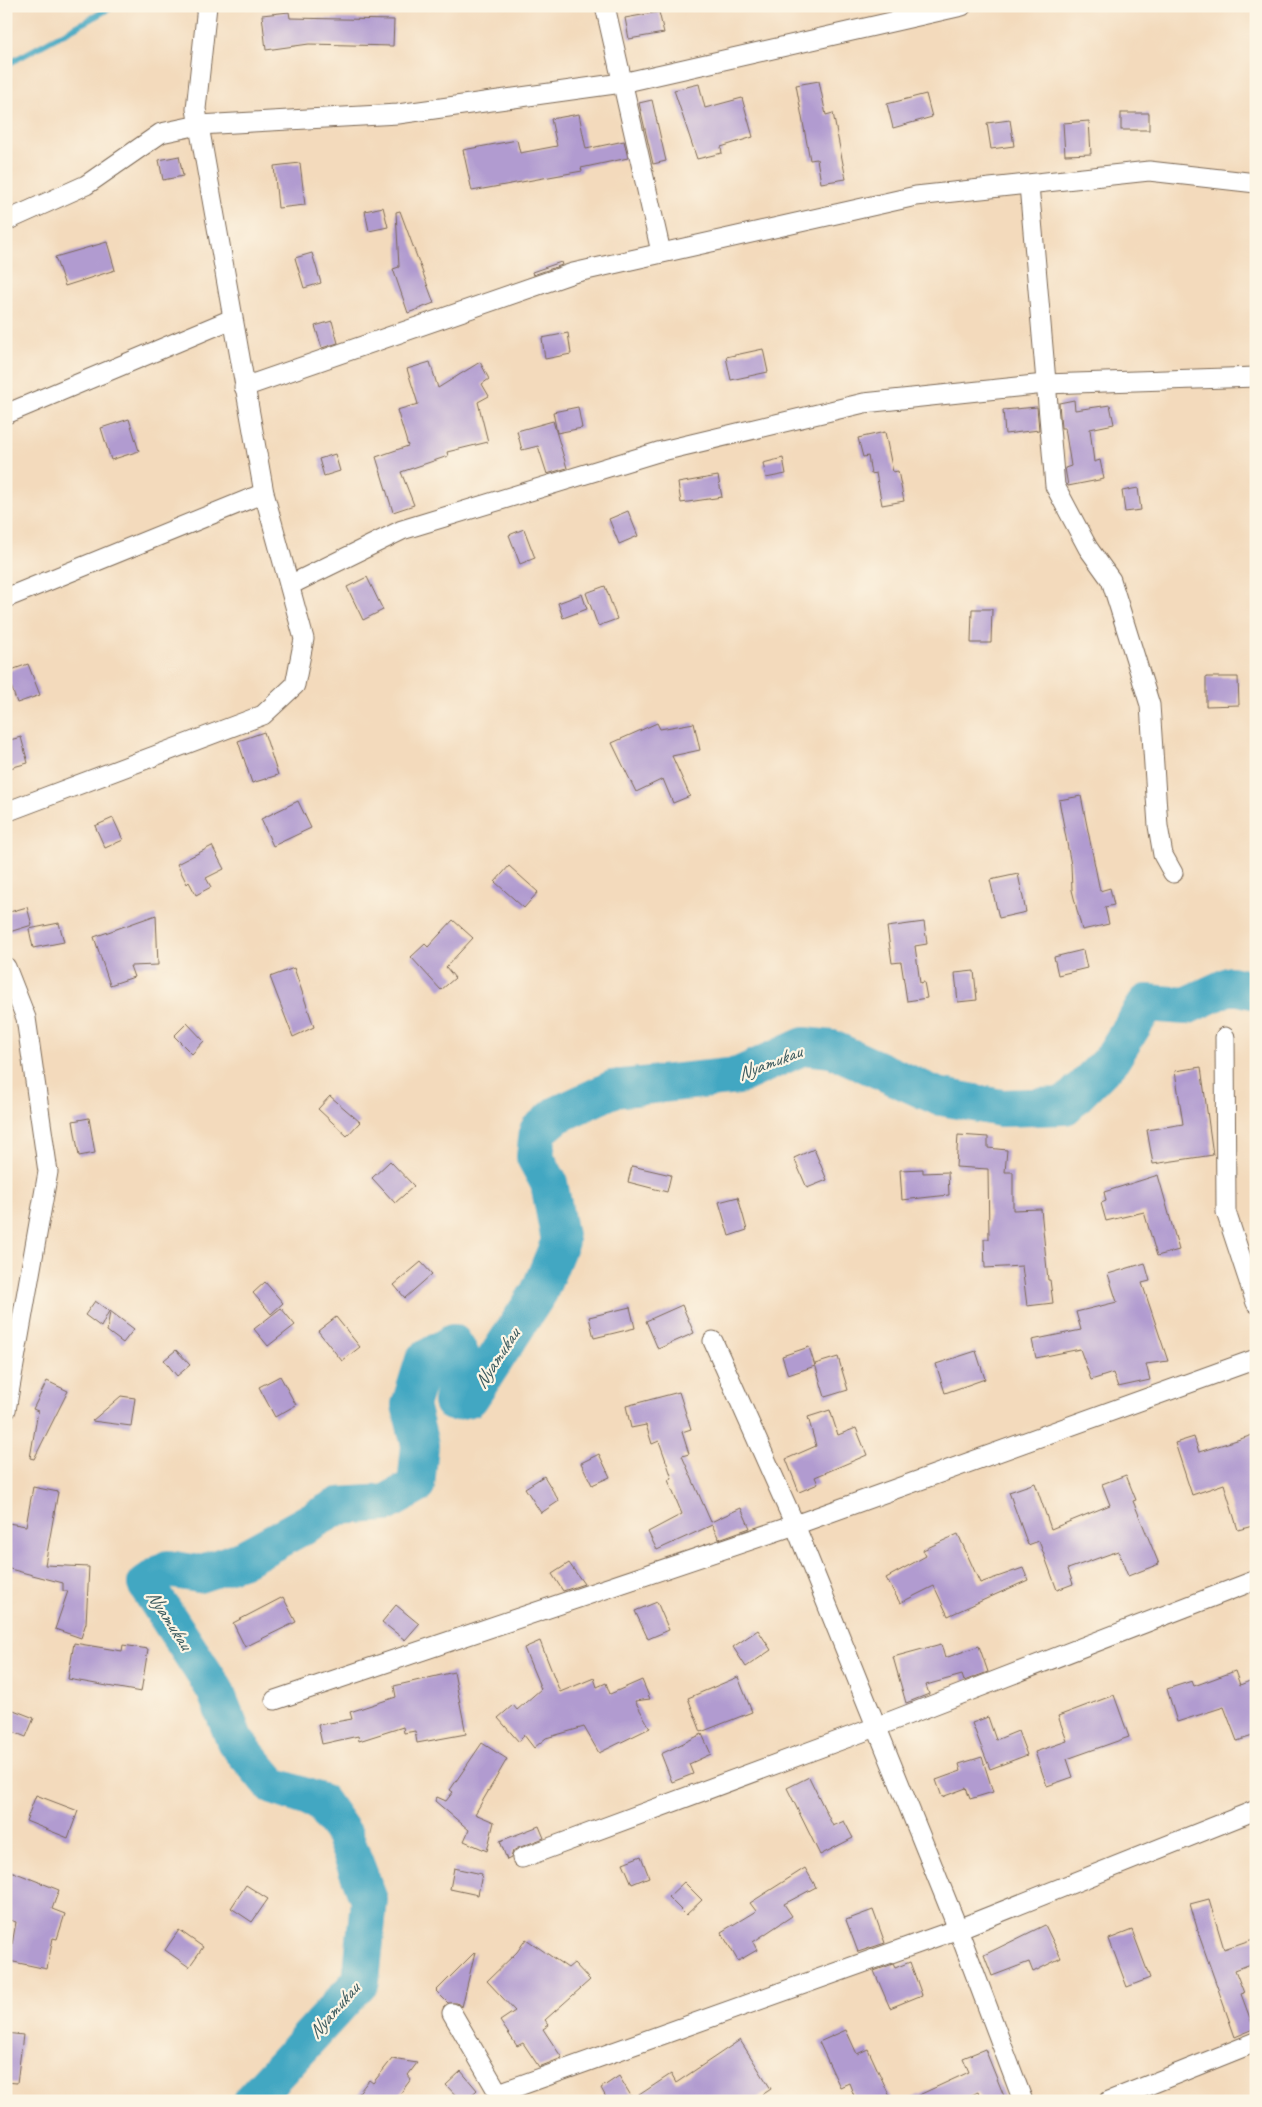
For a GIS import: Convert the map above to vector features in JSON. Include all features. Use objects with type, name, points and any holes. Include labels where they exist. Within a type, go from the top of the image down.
[{"type":"street","points":[[6,812],[263,715],[295,685],[304,639],[264,494],[196,108],[207,6]]},
{"type":"street","points":[[605,6],[661,252]]},
{"type":"street","points":[[6,221],[86,185],[160,133],[199,125],[398,114],[622,82],[962,6]]},
{"type":"street","points":[[244,387],[573,273],[916,196],[1149,172],[1256,183]]},
{"type":"street","points":[[1030,185],[1045,384],[1055,486],[1088,548],[1110,580],[1150,705],[1158,826],[1163,855],[1173,873]]},
{"type":"street","points":[[6,414],[232,319]]},
{"type":"street","points":[[290,586],[402,530],[658,452],[864,403],[1045,384],[1256,377]]},
{"type":"street","points":[[6,598],[264,494]]},
{"type":"street","points":[[6,967],[26,1018],[48,1172],[6,1410]]},
{"type":"street","points":[[1225,1037],[1226,1212],[1256,1303]]},
{"type":"street","points":[[713,1341],[795,1525],[958,1929],[1023,2101]]},
{"type":"street","points":[[275,1700],[795,1525],[1256,1359]]},
{"type":"street","points":[[522,1858],[876,1727],[1256,1580]]},
{"type":"street","points":[[452,2013],[501,2097],[958,1929],[1256,1810]]},
{"type":"street","points":[[1109,2101],[1256,2042]]},
{"type":"building","points":[[289,12],[290,18],[394,20],[393,46],[309,44],[266,50],[262,15]]},
{"type":"building","points":[[659,12],[664,33],[629,39],[625,18]]},
{"type":"building","points":[[819,81],[826,115],[833,113],[846,179],[821,183],[817,159],[810,160],[796,85]]},
{"type":"building","points":[[699,84],[705,108],[742,98],[753,137],[721,147],[722,153],[697,159],[674,90]]},
{"type":"building","points":[[926,94],[932,117],[893,128],[887,104]]},
{"type":"building","points":[[652,100],[666,161],[653,164],[639,103]]},
{"type":"building","points":[[1121,113],[1149,113],[1149,130],[1121,130]]},
{"type":"building","points":[[579,114],[586,149],[624,141],[628,158],[581,168],[582,171],[472,191],[463,150],[517,140],[520,153],[557,146],[551,119]]},
{"type":"building","points":[[1010,120],[1014,146],[991,149],[987,123]]},
{"type":"building","points":[[1089,121],[1091,154],[1065,155],[1063,123]]},
{"type":"building","points":[[179,156],[183,176],[163,180],[159,160]]},
{"type":"building","points":[[300,163],[305,205],[278,208],[274,166]]},
{"type":"building","points":[[383,207],[388,227],[369,231],[365,211]]},
{"type":"building","points":[[400,211],[434,303],[408,313],[393,269],[399,267],[396,212]]},
{"type":"building","points":[[107,242],[115,270],[65,286],[55,257]]},
{"type":"building","points":[[312,253],[321,283],[304,288],[295,258]]},
{"type":"building","points":[[561,262],[562,265],[533,275],[532,272]]},
{"type":"building","points":[[332,321],[338,343],[322,348],[315,326]]},
{"type":"building","points":[[568,333],[571,354],[545,359],[542,338]]},
{"type":"building","points":[[763,349],[768,372],[731,380],[726,357]]},
{"type":"building","points":[[430,362],[438,388],[480,362],[489,379],[482,384],[489,396],[478,402],[488,442],[447,452],[448,456],[401,472],[414,505],[393,512],[376,457],[408,446],[397,410],[418,404],[407,369]]},
{"type":"building","points":[[1074,400],[1075,410],[1110,405],[1114,424],[1090,429],[1094,462],[1100,460],[1104,479],[1068,486],[1065,468],[1071,466],[1065,428],[1061,428],[1059,403]]},
{"type":"building","points":[[578,407],[582,428],[557,433],[553,412]]},
{"type":"building","points":[[1037,407],[1039,430],[1005,434],[1003,410]]},
{"type":"building","points":[[129,419],[139,451],[111,460],[101,428]]},
{"type":"building","points":[[553,421],[567,468],[547,474],[538,446],[522,450],[517,431]]},
{"type":"building","points":[[885,432],[893,472],[898,471],[904,501],[882,505],[876,473],[871,474],[868,456],[863,457],[858,438]]},
{"type":"building","points":[[335,454],[340,471],[324,476],[319,459]]},
{"type":"building","points":[[783,458],[786,474],[766,478],[763,463]]},
{"type":"building","points":[[718,476],[722,497],[681,503],[678,483]]},
{"type":"building","points":[[1138,488],[1141,510],[1125,512],[1122,491]]},
{"type":"building","points":[[628,511],[638,536],[619,544],[609,519]]},
{"type":"building","points":[[524,529],[535,558],[520,564],[509,535]]},
{"type":"building","points":[[367,577],[383,610],[363,620],[347,587]]},
{"type":"building","points":[[605,586],[617,619],[598,626],[586,593]]},
{"type":"building","points":[[582,594],[587,609],[563,618],[558,603]]},
{"type":"building","points":[[972,609],[992,609],[991,643],[971,643]]},
{"type":"building","points":[[28,664],[40,695],[17,703],[6,672]]},
{"type":"building","points":[[1206,677],[1238,677],[1239,705],[1206,706]]},
{"type":"building","points":[[657,723],[660,729],[694,723],[700,750],[672,756],[690,796],[673,803],[663,779],[636,792],[612,743]]},
{"type":"building","points":[[264,732],[278,775],[252,783],[238,741]]},
{"type":"building","points":[[21,737],[28,763],[6,769],[6,741]]},
{"type":"building","points":[[1081,796],[1100,891],[1110,888],[1114,905],[1105,907],[1109,924],[1082,930],[1072,890],[1071,865],[1059,800]]},
{"type":"building","points":[[298,801],[311,828],[273,846],[261,819]]},
{"type":"building","points":[[113,818],[123,840],[105,848],[95,826]]},
{"type":"building","points":[[212,846],[224,869],[206,878],[211,887],[196,895],[189,882],[187,884],[177,864]]},
{"type":"building","points":[[509,866],[538,892],[524,908],[495,882]]},
{"type":"building","points":[[1018,874],[1026,912],[999,918],[990,880]]},
{"type":"building","points":[[27,907],[32,925],[6,933],[6,913]]},
{"type":"building","points":[[156,915],[158,965],[130,966],[134,977],[110,985],[94,937]]},
{"type":"building","points":[[453,920],[473,938],[446,967],[455,978],[441,990],[411,957],[425,944],[428,947]]},
{"type":"building","points":[[924,922],[927,944],[915,946],[920,983],[924,982],[927,998],[907,1001],[901,962],[892,963],[887,927]]},
{"type":"building","points":[[59,923],[64,942],[33,948],[29,929]]},
{"type":"building","points":[[1083,950],[1087,968],[1058,975],[1054,957]]},
{"type":"building","points":[[294,968],[314,1027],[293,1037],[270,977]]},
{"type":"building","points":[[974,971],[977,1000],[958,1002],[955,973]]},
{"type":"building","points":[[187,1023],[204,1041],[192,1054],[174,1036]]},
{"type":"building","points":[[1201,1067],[1213,1155],[1153,1164],[1147,1130],[1183,1124],[1175,1071]]},
{"type":"building","points":[[330,1096],[360,1122],[347,1136],[318,1109]]},
{"type":"building","points":[[89,1118],[95,1153],[79,1156],[73,1121]]},
{"type":"building","points":[[958,1135],[988,1137],[988,1148],[1007,1150],[1005,1172],[1013,1172],[1013,1210],[1041,1209],[1048,1280],[1050,1280],[1053,1303],[1027,1306],[1022,1266],[985,1268],[984,1239],[989,1239],[988,1169],[956,1167]]},
{"type":"building","points":[[814,1149],[827,1180],[807,1188],[794,1158]]},
{"type":"building","points":[[390,1161],[414,1186],[395,1203],[372,1178]]},
{"type":"building","points":[[632,1166],[671,1175],[667,1192],[628,1182]]},
{"type":"building","points":[[923,1169],[923,1173],[948,1172],[949,1195],[902,1200],[900,1170]]},
{"type":"building","points":[[1158,1175],[1179,1250],[1157,1256],[1144,1212],[1106,1221],[1101,1203],[1106,1201],[1104,1192]]},
{"type":"building","points":[[738,1197],[747,1230],[729,1236],[719,1202]]},
{"type":"building","points":[[421,1262],[432,1274],[405,1298],[394,1285]]},
{"type":"building","points":[[1145,1263],[1150,1281],[1142,1283],[1168,1361],[1146,1364],[1150,1380],[1118,1387],[1113,1373],[1091,1380],[1080,1349],[1036,1358],[1032,1340],[1081,1330],[1076,1312],[1117,1302],[1108,1274]]},
{"type":"building","points":[[265,1282],[283,1303],[271,1314],[253,1293]]},
{"type":"building","points":[[95,1301],[109,1311],[101,1327],[85,1315]]},
{"type":"building","points":[[682,1305],[694,1333],[658,1349],[646,1321]]},
{"type":"building","points":[[630,1307],[635,1328],[594,1338],[589,1317]]},
{"type":"building","points":[[281,1308],[295,1325],[268,1346],[254,1329]]},
{"type":"building","points":[[110,1311],[134,1329],[123,1343],[107,1331]]},
{"type":"building","points":[[336,1317],[360,1347],[342,1361],[318,1331]]},
{"type":"building","points":[[809,1347],[815,1366],[788,1375],[782,1356]]},
{"type":"building","points":[[176,1350],[190,1365],[177,1376],[164,1360]]},
{"type":"building","points":[[976,1351],[985,1379],[945,1393],[936,1364]]},
{"type":"building","points":[[838,1357],[848,1390],[825,1397],[815,1364]]},
{"type":"building","points":[[280,1376],[296,1405],[275,1417],[259,1387]]},
{"type":"building","points":[[47,1381],[68,1391],[34,1459],[30,1458],[38,1411],[33,1409]]},
{"type":"building","points":[[679,1392],[691,1429],[682,1432],[689,1454],[682,1456],[711,1522],[741,1508],[750,1528],[719,1539],[712,1525],[657,1550],[648,1532],[682,1514],[668,1480],[672,1478],[659,1441],[652,1444],[646,1425],[631,1428],[626,1406]]},
{"type":"building","points":[[121,1396],[135,1398],[131,1426],[92,1421]]},
{"type":"building","points":[[830,1410],[838,1435],[856,1428],[867,1455],[815,1477],[818,1484],[799,1492],[786,1459],[816,1446],[808,1417]]},
{"type":"building","points":[[1256,1434],[1256,1525],[1238,1530],[1224,1484],[1192,1495],[1175,1443],[1194,1437],[1199,1452]]},
{"type":"building","points":[[599,1454],[610,1477],[592,1485],[581,1463]]},
{"type":"building","points":[[1126,1475],[1136,1500],[1133,1501],[1159,1564],[1128,1576],[1118,1551],[1068,1569],[1073,1584],[1057,1590],[1039,1541],[1028,1545],[1009,1492],[1035,1483],[1051,1529],[1110,1505],[1102,1484]]},
{"type":"building","points":[[544,1476],[559,1501],[541,1513],[525,1488]]},
{"type":"building","points":[[33,1487],[58,1492],[45,1565],[89,1567],[86,1623],[81,1638],[55,1629],[68,1591],[63,1591],[63,1583],[6,1568],[8,1523],[26,1526]]},
{"type":"building","points":[[958,1534],[980,1583],[1023,1568],[1028,1580],[948,1616],[934,1586],[900,1603],[886,1578],[926,1556],[923,1550]]},
{"type":"building","points":[[569,1563],[584,1584],[563,1591],[552,1574]]},
{"type":"building","points":[[283,1597],[296,1622],[245,1647],[233,1623]]},
{"type":"building","points":[[657,1602],[669,1630],[648,1639],[635,1611]]},
{"type":"building","points":[[396,1605],[419,1624],[405,1640],[382,1622]]},
{"type":"building","points":[[758,1630],[771,1650],[746,1667],[733,1647]]},
{"type":"building","points":[[540,1641],[560,1692],[594,1678],[597,1687],[606,1683],[610,1694],[642,1680],[650,1699],[635,1701],[650,1728],[599,1753],[584,1727],[546,1738],[534,1748],[524,1735],[519,1742],[498,1718],[513,1705],[517,1710],[541,1689],[524,1648]]},
{"type":"building","points":[[74,1643],[122,1651],[123,1645],[148,1649],[141,1692],[68,1679]]},
{"type":"building","points":[[941,1644],[945,1658],[979,1646],[988,1672],[964,1681],[962,1675],[926,1685],[929,1694],[906,1703],[893,1657]]},
{"type":"building","points":[[1235,1671],[1240,1685],[1252,1680],[1256,1690],[1256,1735],[1237,1741],[1224,1707],[1177,1722],[1167,1689],[1192,1681],[1194,1686]]},
{"type":"building","points":[[454,1672],[466,1734],[417,1743],[415,1731],[404,1733],[403,1727],[359,1741],[358,1736],[322,1744],[318,1725],[352,1719],[350,1712],[396,1697],[394,1686]]},
{"type":"building","points":[[738,1677],[752,1712],[701,1732],[688,1698]]},
{"type":"building","points":[[1114,1695],[1129,1737],[1067,1759],[1073,1777],[1047,1786],[1035,1752],[1067,1741],[1058,1716]]},
{"type":"building","points":[[6,1707],[34,1718],[26,1737],[6,1729]]},
{"type":"building","points":[[988,1717],[996,1740],[1018,1731],[1027,1755],[990,1769],[972,1723]]},
{"type":"building","points":[[702,1734],[711,1754],[689,1764],[693,1774],[672,1782],[661,1754]]},
{"type":"building","points":[[482,1743],[507,1759],[475,1814],[494,1822],[487,1851],[464,1841],[469,1830],[435,1801],[437,1797],[446,1801],[453,1792],[450,1790]]},
{"type":"building","points":[[982,1757],[993,1792],[970,1799],[966,1788],[942,1797],[936,1780],[961,1771],[959,1764]]},
{"type":"building","points":[[809,1777],[833,1826],[844,1821],[853,1838],[820,1855],[787,1788]]},
{"type":"building","points":[[36,1795],[78,1811],[68,1838],[26,1821]]},
{"type":"building","points":[[539,1826],[544,1838],[518,1848],[513,1851],[511,1858],[507,1860],[500,1841]]},
{"type":"building","points":[[641,1856],[649,1877],[632,1884],[623,1863]]},
{"type":"building","points":[[454,1868],[482,1874],[478,1895],[450,1889]]},
{"type":"building","points":[[805,1868],[816,1887],[784,1904],[792,1916],[753,1942],[757,1950],[738,1961],[721,1932],[756,1911],[750,1903]]},
{"type":"building","points":[[11,1871],[59,1890],[52,1909],[65,1914],[57,1939],[53,1938],[47,1969],[9,1961],[16,1922],[6,1919],[6,1883]]},
{"type":"building","points":[[684,1882],[702,1900],[686,1915],[668,1897]]},
{"type":"building","points":[[246,1885],[268,1899],[252,1922],[231,1908]]},
{"type":"building","points":[[1209,1899],[1224,1949],[1256,1938],[1256,1962],[1235,1970],[1244,1993],[1241,1994],[1254,2029],[1235,2037],[1190,1904]]},
{"type":"building","points":[[873,1910],[885,1943],[858,1952],[846,1920]]},
{"type":"building","points":[[1045,1925],[1061,1958],[1033,1972],[1029,1962],[992,1976],[984,1955]]},
{"type":"building","points":[[179,1930],[203,1947],[189,1967],[165,1950]]},
{"type":"building","points":[[1132,1930],[1150,1978],[1127,1987],[1109,1939]]},
{"type":"building","points":[[526,1939],[568,1968],[574,1963],[590,1980],[545,2020],[549,2025],[543,2029],[562,2058],[539,2067],[523,2043],[517,2046],[500,2021],[515,2011],[487,1981],[517,1952]]},
{"type":"building","points":[[475,1952],[462,2007],[457,2003],[448,2003],[436,1991]]},
{"type":"building","points":[[910,1962],[922,1995],[890,2008],[874,1971],[893,1964],[895,1968]]},
{"type":"building","points":[[846,2030],[857,2054],[868,2049],[892,2101],[856,2101],[849,2083],[840,2087],[819,2042]]},
{"type":"building","points":[[6,2033],[23,2035],[17,2083],[6,2082]]},
{"type":"building","points":[[740,2040],[771,2089],[753,2101],[608,2101],[601,2088],[619,2076],[633,2099],[671,2074],[676,2083]]},
{"type":"building","points":[[985,2049],[1006,2101],[981,2101],[978,2092],[960,2101],[906,2101],[969,2072],[963,2058]]},
{"type":"building","points":[[392,2059],[417,2063],[408,2075],[411,2079],[395,2101],[352,2101],[369,2080],[373,2083]]},
{"type":"building","points":[[461,2071],[477,2090],[465,2101],[461,2101],[446,2085]]},
{"type":"waterway","points":[[6,65],[114,6]]},
{"type":"waterway","name":"Nyamukau","points":[[251,2101],[361,1981],[369,1900],[344,1835],[321,1802],[273,1786],[235,1741],[215,1690],[146,1584],[168,1569],[199,1574],[241,1560],[339,1506],[386,1503],[416,1486],[420,1445],[410,1405],[424,1360],[453,1343],[460,1354],[452,1402],[470,1398],[539,1292],[560,1241],[549,1183],[535,1157],[538,1131],[557,1115],[613,1089],[738,1076],[804,1046],[832,1049],[937,1096],[1001,1108],[1065,1106],[1111,1060],[1147,1003],[1186,1006],[1231,985],[1256,991]]}]
